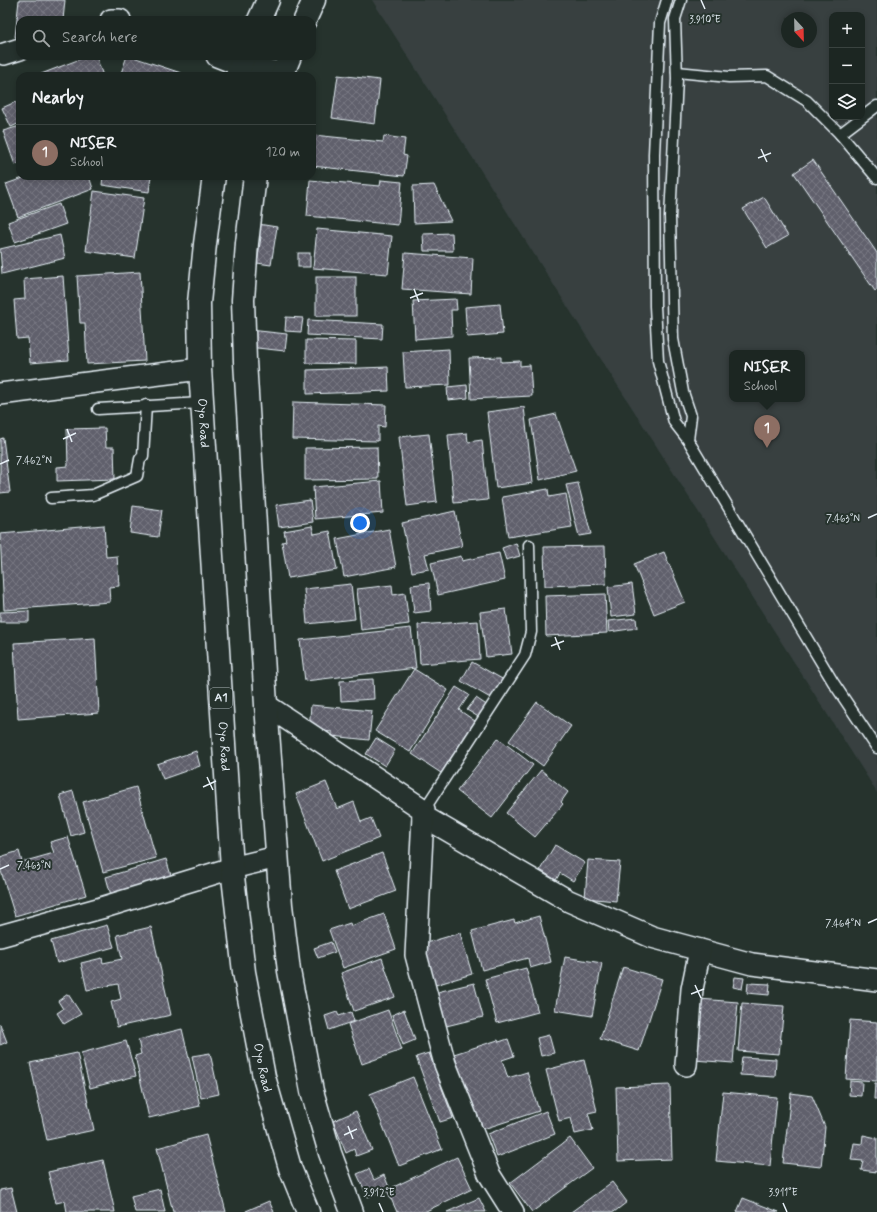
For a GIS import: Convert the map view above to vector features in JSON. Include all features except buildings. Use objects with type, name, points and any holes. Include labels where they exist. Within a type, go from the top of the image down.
[{"type":"highway","points":[[261,16],[268,0]]},
{"type":"highway","points":[[307,16],[314,0]]},
{"type":"highway","name":"Oyo Road","points":[[213,180],[199,303],[200,369],[232,868],[244,972],[264,1077],[290,1168],[308,1212]]},
{"type":"highway","points":[[255,180],[247,243],[243,300],[245,360],[266,705],[277,857],[289,971],[310,1084],[330,1153],[352,1212]]},
{"type":"street","points":[[226,60],[240,66],[285,68]]},
{"type":"street","points":[[0,394],[200,369]]},
{"type":"street","points":[[266,705],[424,813],[569,901],[652,937],[752,964],[877,980]]},
{"type":"street","points":[[424,813],[416,955],[445,1064],[489,1174],[512,1212]]},
{"type":"street","points":[[0,936],[100,908],[232,868],[277,857]]},
{"type":"street","points":[[686,1065],[692,989],[700,950]]},
{"type":"lane","points":[[667,0],[660,23],[654,154],[655,306],[658,361],[674,422],[688,440],[833,682],[877,748]]},
{"type":"lane","points":[[681,0],[675,19],[677,72],[670,217],[673,339],[683,392],[691,416],[688,440]]},
{"type":"lane","points":[[677,72],[729,77],[767,76],[807,101],[840,134],[877,178]]},
{"type":"lane","points":[[840,134],[877,106]]},
{"type":"lane","points":[[98,409],[146,405],[201,403]]},
{"type":"lane","points":[[51,498],[93,495],[137,476],[140,459],[143,456],[146,405]]},
{"type":"lane","points":[[424,813],[526,655],[531,632],[530,545]]},
{"type":"shaded area","points":[[372,0],[877,0],[877,793]]},
{"type":"place","name":"NISER","points":[[767,448]]}]
